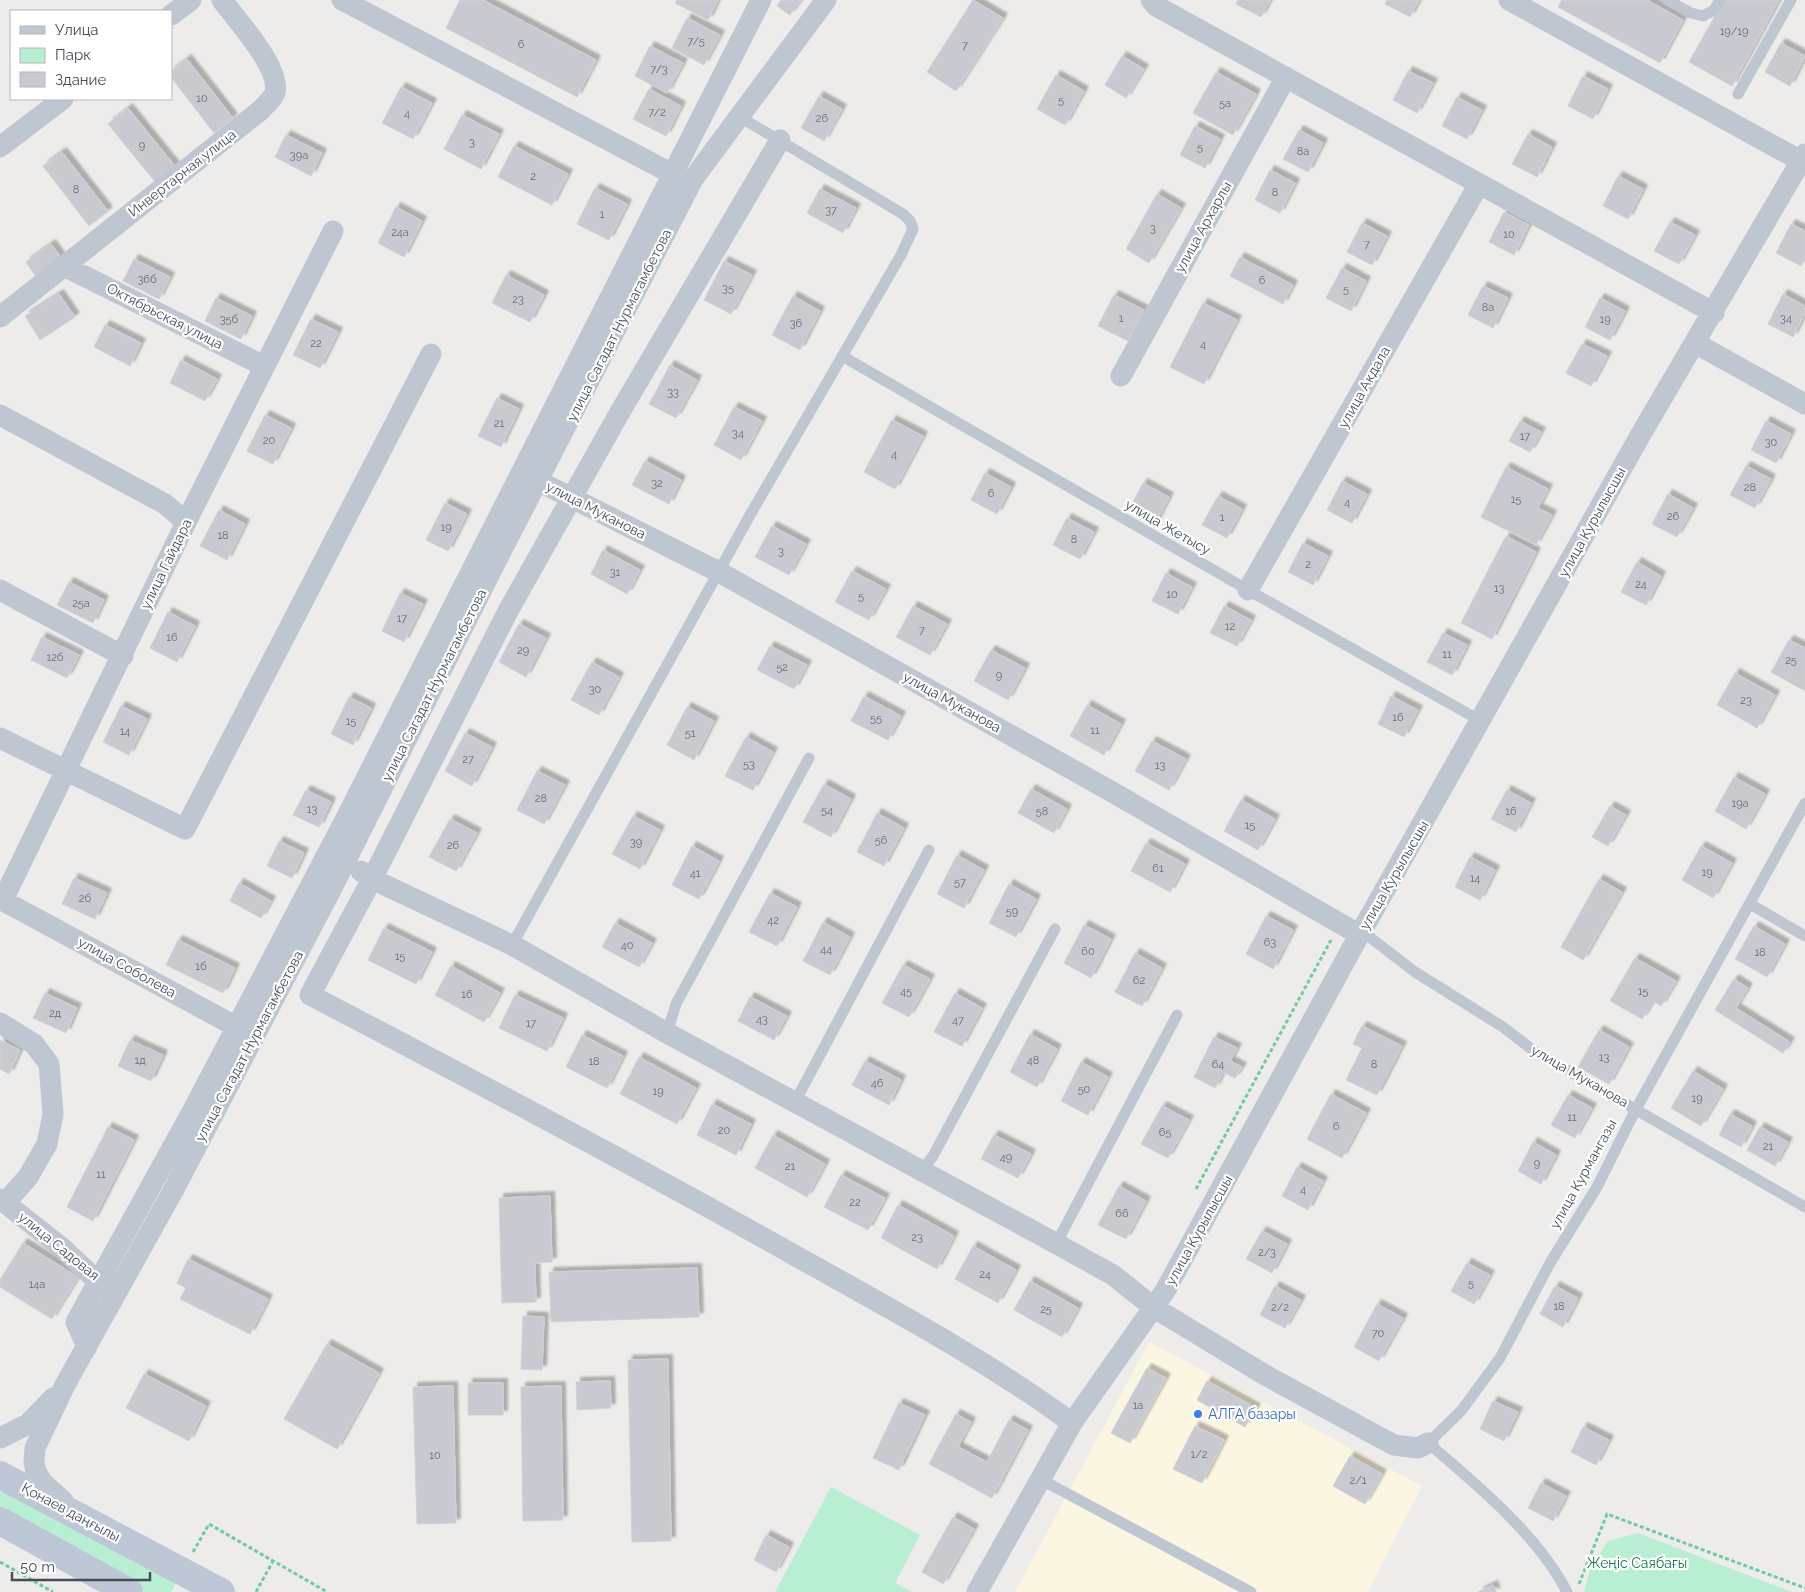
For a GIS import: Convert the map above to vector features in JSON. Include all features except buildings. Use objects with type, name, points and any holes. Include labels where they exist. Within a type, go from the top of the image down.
[{"type":"main road","name":"Қонаев даңғылы","points":[[0,1475],[217,1591]]},
{"type":"main road","points":[[0,1521],[129,1592]]},
{"type":"street","points":[[172,15],[191,0]]},
{"type":"street","name":"Инвертарная улица","points":[[0,317],[66,267],[261,110],[275,94],[275,84],[262,55],[222,0]]},
{"type":"street","points":[[342,0],[691,184]]},
{"type":"street","points":[[87,1347],[76,1322],[245,1031],[346,818],[761,0]]},
{"type":"street","name":"улица Сагадат Нурмагамбетова","points":[[93,1525],[42,1482],[36,1472],[35,1448],[65,1386],[120,1290],[245,1031],[346,861],[691,184],[826,0]]},
{"type":"street","points":[[1151,0],[1156,6],[1714,313]]},
{"type":"street","points":[[1510,0],[1803,157]]},
{"type":"street","name":"улица Архарлы","points":[[1121,376],[1286,78]]},
{"type":"street","points":[[0,147],[62,100]]},
{"type":"street","points":[[780,140],[620,412],[508,611],[372,879],[310,995],[481,1084],[882,1304],[1021,1385],[1072,1423]]},
{"type":"street","name":"улица Курылысшы","points":[[977,1592],[1072,1423],[1165,1291],[1361,933],[1641,434],[1714,313],[1803,157]]},
{"type":"street","name":"улица Акдала","points":[[1248,590],[1479,184]]},
{"type":"street","name":"улица Гайдара","points":[[1,899],[122,656],[186,522],[333,231]]},
{"type":"street","name":"Октябрьская улица","points":[[66,267],[264,366]]},
{"type":"street","points":[[1696,343],[1805,404]]},
{"type":"street","points":[[0,738],[186,829],[431,354]]},
{"type":"street","points":[[0,415],[165,504],[186,522]]},
{"type":"street","name":"улица Муканова","points":[[538,481],[718,572],[1107,789],[1340,923],[1361,933]]},
{"type":"street","points":[[0,590],[122,656]]},
{"type":"street","points":[[346,861],[372,879],[512,945],[667,1033],[1113,1275],[1153,1308],[1265,1375],[1394,1445],[1418,1448],[1428,1443]]},
{"type":"street","name":"улица Соболева","points":[[1,899],[245,1031]]},
{"type":"street","points":[[0,1023],[34,1044],[49,1064],[53,1114],[47,1144],[28,1177],[2,1201]]},
{"type":"street","name":"улица Садовая","points":[[2,1201],[61,1247],[90,1275],[120,1290]]},
{"type":"street","name":"улица Сагадат Нурмагамбетова","points":[[0,1438],[28,1424],[65,1386]]},
{"type":"lane","points":[[1667,0],[1691,13],[1703,16],[1714,10],[1720,0]]},
{"type":"lane","points":[[1738,94],[1791,0]]},
{"type":"lane","points":[[512,945],[718,572],[901,255],[913,229],[910,221],[903,214],[740,116]]},
{"type":"lane","name":"улица Жетысу","points":[[842,356],[1248,590],[1481,721]]},
{"type":"lane","points":[[667,1033],[676,1004],[809,758]]},
{"type":"lane","name":"улица Курмангазы","points":[[1428,1443],[1461,1411],[1500,1358],[1550,1263],[1597,1187],[1636,1109],[1805,803]]},
{"type":"lane","points":[[795,1102],[929,850]]},
{"type":"lane","points":[[1750,904],[1805,936]]},
{"type":"lane","points":[[922,1171],[933,1156],[1055,929]]},
{"type":"lane","name":"улица Муканова","points":[[1361,933],[1415,972],[1503,1027],[1534,1051],[1805,1207]]},
{"type":"lane","points":[[1056,1244],[1176,1015]]},
{"type":"lane","points":[[1428,1443],[1499,1504],[1542,1555],[1567,1592]]},
{"type":"lane","points":[[1040,1479],[1251,1592]]},
{"type":"path","points":[[1194,1193],[1340,923]]},
{"type":"path","points":[[1578,1587],[1607,1514],[1805,1588]]},
{"type":"path","points":[[190,1557],[209,1524],[327,1592]]},
{"type":"path","points":[[256,1592],[273,1561]]},
{"type":"path","points":[[0,1562],[53,1592]]},
{"type":"shaded area","name":"АЛГА базары","points":[[1149,1342],[1422,1486],[1368,1592],[1015,1592]]},
{"type":"green space","points":[[831,1487],[920,1535],[895,1583],[912,1592],[775,1592]]},
{"type":"green space","points":[[0,1490],[176,1583],[171,1592],[146,1592],[0,1513]]},
{"type":"green space","name":"Жеңіс Саябағы","points":[[1638,1533],[1792,1592],[1584,1592],[1590,1569],[1608,1541]]},
{"type":"place","name":"АЛГА базары","points":[[1198,1414]]}]
